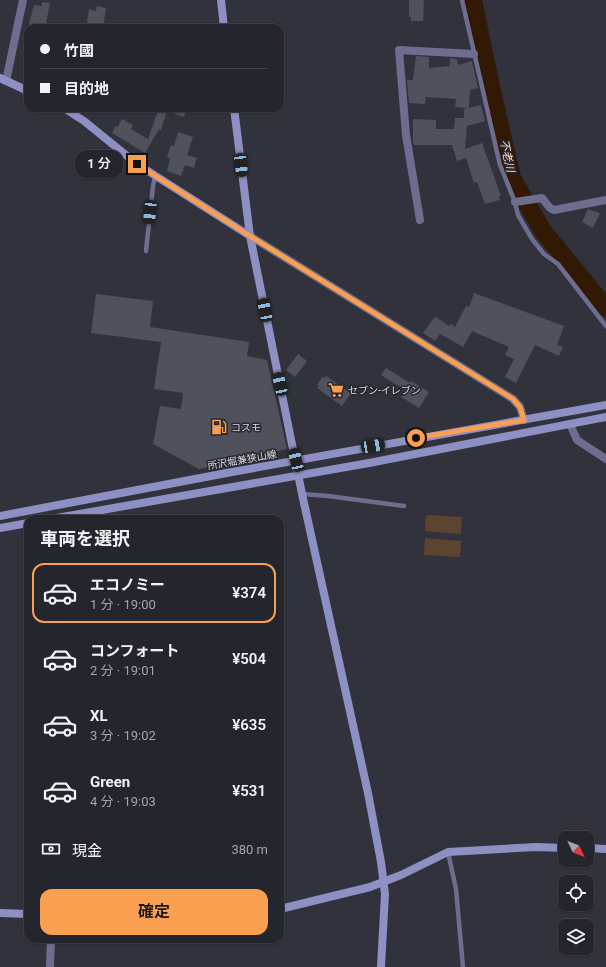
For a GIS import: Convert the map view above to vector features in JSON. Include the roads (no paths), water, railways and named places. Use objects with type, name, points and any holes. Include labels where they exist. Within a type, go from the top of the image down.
[{"type":"street","points":[[23,0],[3,79],[24,89]]},
{"type":"street","points":[[221,0],[224,24]]},
{"type":"street","points":[[420,220],[406,135],[399,50],[474,54]]},
{"type":"street","points":[[70,112],[155,176],[513,399],[520,407],[524,420]]},
{"type":"street","points":[[234,112],[250,236],[302,494],[368,792],[384,881],[381,967]]},
{"type":"street","points":[[515,202],[542,198],[550,208],[554,210],[606,200]]},
{"type":"street","name":"所沢堀兼狭山線","points":[[0,516],[296,460],[606,405]]},
{"type":"street","points":[[74,515],[606,418]]},
{"type":"street","points":[[570,424],[577,440],[606,459]]},
{"type":"street","points":[[0,528],[24,524]]},
{"type":"street","points":[[284,908],[370,887],[401,875],[448,852],[536,847],[558,848]]},
{"type":"street","points":[[594,848],[606,849]]},
{"type":"street","points":[[0,913],[24,914]]},
{"type":"street","points":[[50,967],[51,943]]},
{"type":"lane","points":[[462,0],[500,165],[515,202],[518,215],[532,238],[549,258],[558,264],[606,326]]},
{"type":"lane","points":[[146,251],[155,176]]},
{"type":"lane","points":[[302,494],[404,506]]},
{"type":"lane","points":[[448,852],[456,889],[463,967]]},
{"type":"waterway","name":"不老川","points":[[473,0],[512,178],[543,231],[606,308]]},
{"type":"place","name":"セブン-イレブン","points":[[336,390]]},
{"type":"place","name":"コスモ","points":[[219,427]]}]
